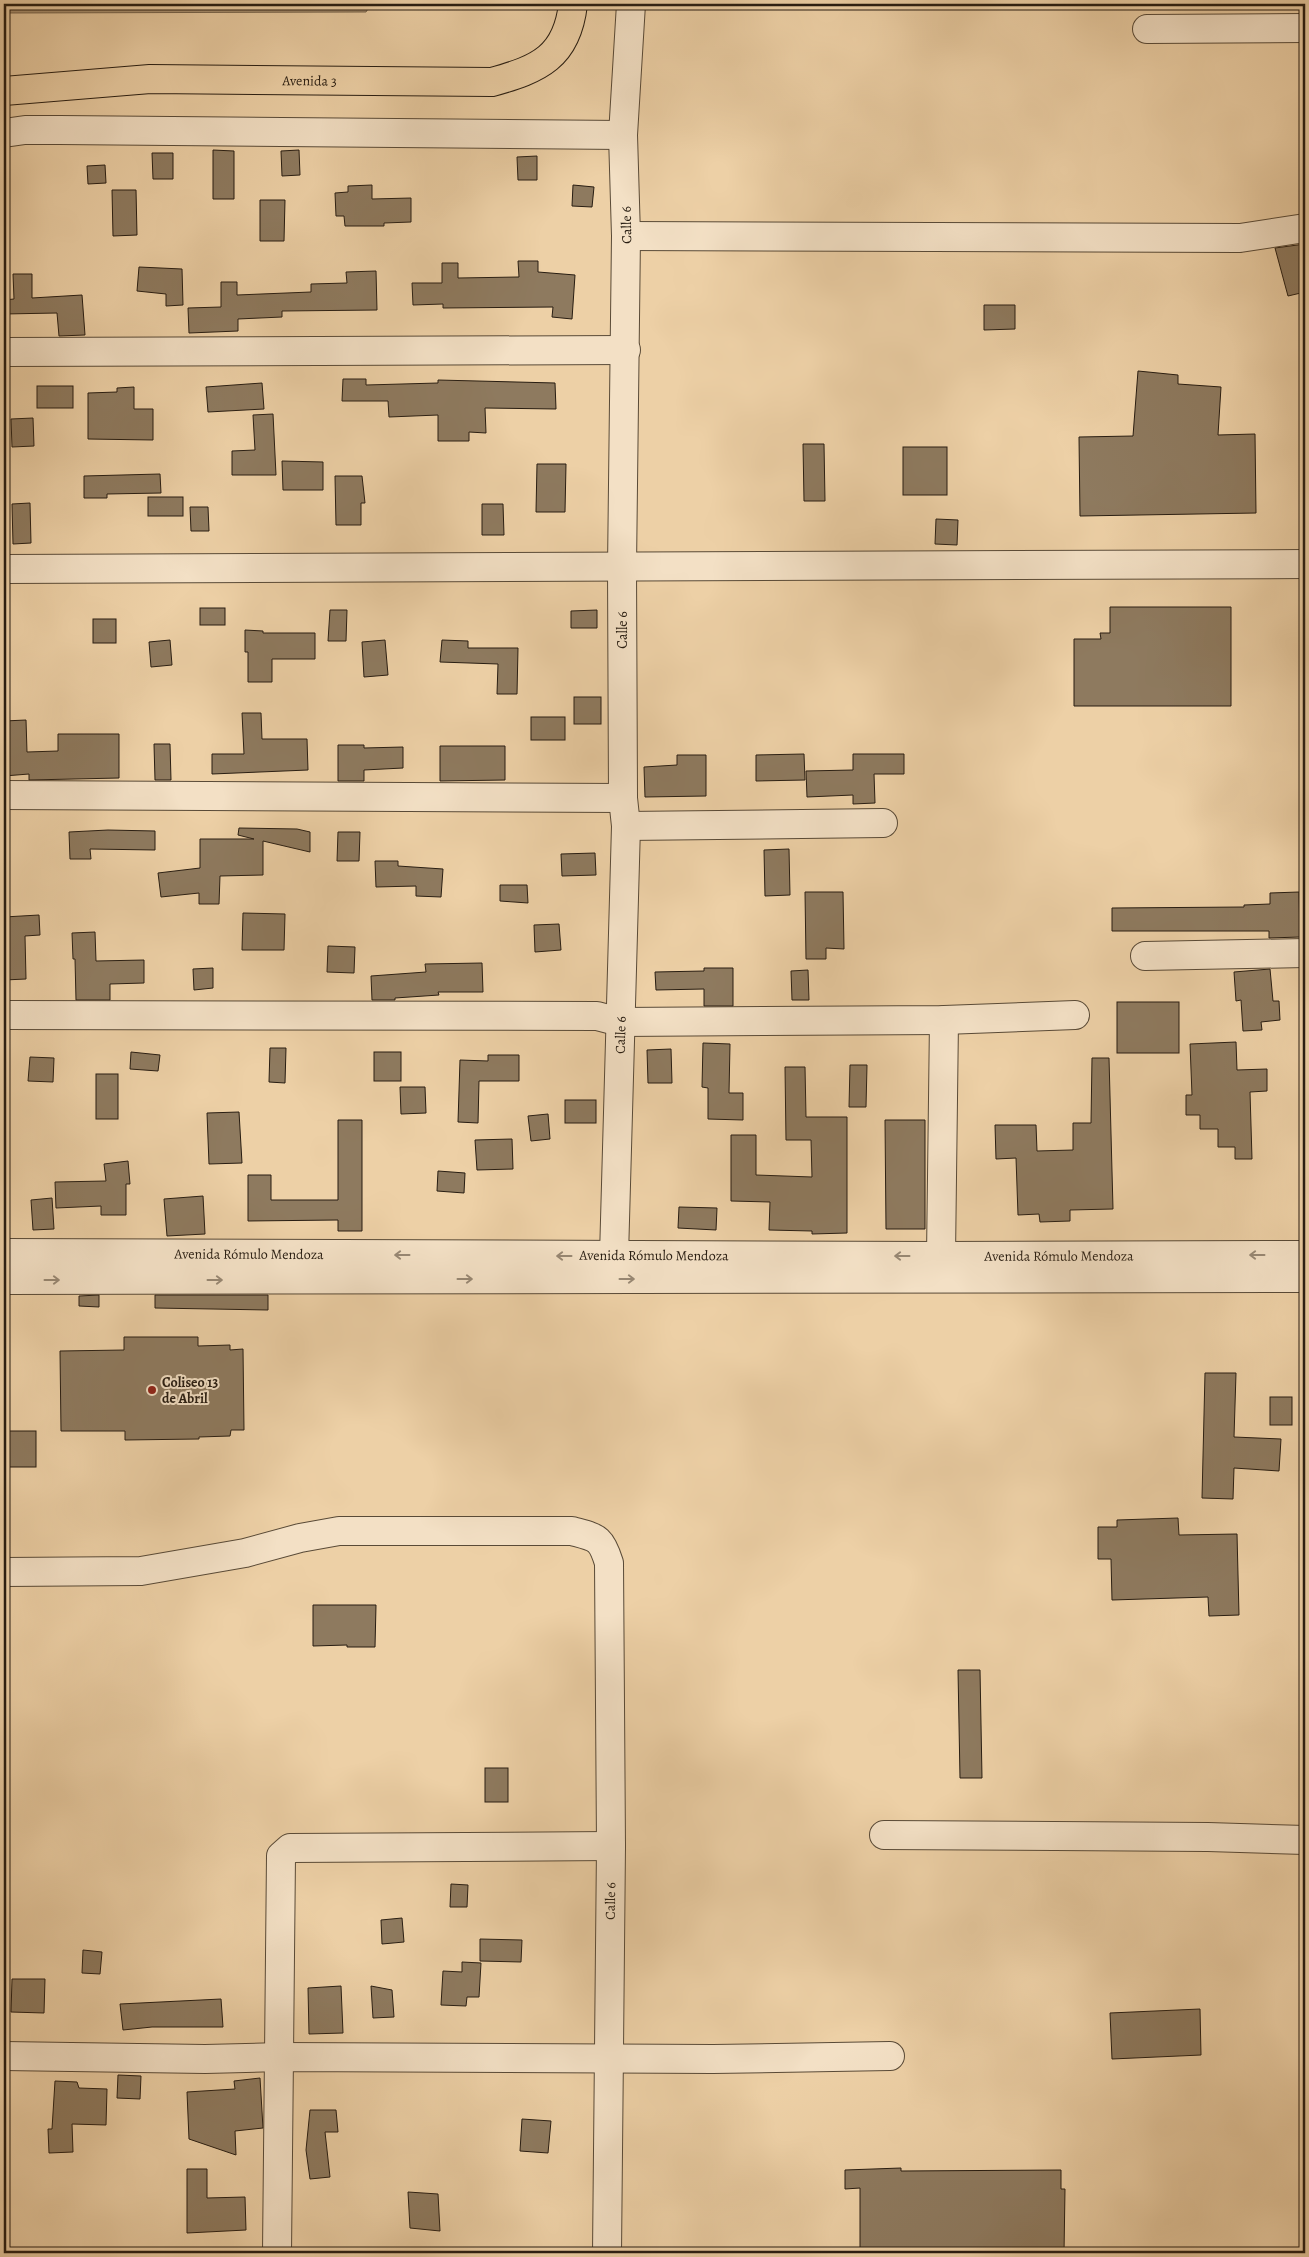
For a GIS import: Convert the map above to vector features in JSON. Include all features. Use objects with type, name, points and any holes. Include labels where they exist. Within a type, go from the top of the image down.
[{"type":"main road","name":"Avenida 3","points":[[4,91],[150,79],[492,82],[523,73],[547,61],[561,44],[568,30],[573,4]]},
{"type":"street","name":"Calle 6","points":[[614,1256],[626,826],[623,798],[622,568],[626,350],[626,236],[623,136],[631,4]]},
{"type":"street","points":[[1147,29],[1305,28]]},
{"type":"street","points":[[4,133],[25,130],[59,130],[623,136]]},
{"type":"street","points":[[626,236],[1240,238],[1305,228]]},
{"type":"street","points":[[4,352],[626,350]]},
{"type":"street","points":[[4,569],[1305,564]]},
{"type":"street","points":[[4,795],[623,798]]},
{"type":"street","points":[[626,826],[883,823]]},
{"type":"street","points":[[1146,956],[1305,953]]},
{"type":"street","points":[[4,1015],[587,1016],[620,1022],[944,1020],[1075,1015]]},
{"type":"street","points":[[942,1268],[944,1020]]},
{"type":"street","name":"Avenida Rómulo Mendoza","points":[[4,1253],[614,1256],[942,1268],[1305,1278]]},
{"type":"street","name":"Avenida Rómulo Mendoza","points":[[4,1280],[942,1268],[1305,1255]]},
{"type":"street","name":"Calle 6","points":[[4,1572],[141,1571],[236,1555],[300,1538],[339,1531],[572,1531],[596,1537],[609,1563],[611,1846],[608,2253]]},
{"type":"street","points":[[884,1834],[1208,1837],[1305,1840]]},
{"type":"street","points":[[277,2253],[281,1856],[290,1848],[611,1846]]},
{"type":"street","points":[[4,2056],[205,2059],[280,2057],[609,2058],[890,2056]]},
{"type":"water","points":[[4,4],[371,4],[366,12],[4,13]]},
{"type":"building","points":[[213,150],[234,151],[234,199],[213,199]]},
{"type":"building","points":[[299,150],[300,175],[282,176],[281,151]]},
{"type":"building","points":[[152,153],[173,153],[173,179],[153,179]]},
{"type":"building","points":[[537,156],[537,180],[518,180],[517,157]]},
{"type":"building","points":[[105,165],[106,183],[88,184],[87,166]]},
{"type":"building","points":[[372,185],[372,199],[411,198],[411,222],[384,223],[384,226],[345,226],[344,216],[336,216],[335,193],[348,192],[348,186]]},
{"type":"building","points":[[573,185],[594,187],[592,207],[572,206]]},
{"type":"building","points":[[112,190],[136,190],[137,235],[113,236]]},
{"type":"building","points":[[260,200],[285,200],[284,241],[260,241]]},
{"type":"building","points":[[1305,244],[1305,292],[1288,296],[1275,248]]},
{"type":"building","points":[[518,261],[538,261],[538,272],[575,275],[572,319],[552,317],[553,307],[443,308],[443,304],[413,305],[412,283],[442,283],[442,263],[458,263],[458,278],[519,277]]},
{"type":"building","points":[[139,267],[182,269],[183,305],[166,306],[166,294],[137,291]]},
{"type":"building","points":[[376,271],[377,310],[282,311],[282,317],[238,319],[238,331],[189,333],[188,308],[221,307],[221,282],[237,282],[237,295],[311,292],[311,284],[347,283],[346,272]]},
{"type":"building","points":[[13,274],[32,274],[32,298],[82,295],[85,335],[59,336],[57,313],[4,314],[4,300],[14,299]]},
{"type":"building","points":[[984,305],[1015,305],[1015,329],[984,330]]},
{"type":"building","points":[[1138,371],[1178,375],[1178,384],[1221,387],[1218,435],[1255,434],[1256,513],[1080,516],[1079,437],[1133,436]]},
{"type":"building","points":[[343,379],[366,379],[366,385],[438,383],[438,380],[555,383],[556,409],[485,408],[486,433],[469,432],[469,441],[438,441],[438,415],[389,417],[388,401],[342,401]]},
{"type":"building","points":[[262,383],[264,409],[208,412],[206,387]]},
{"type":"building","points":[[37,386],[73,386],[73,408],[37,408]]},
{"type":"building","points":[[134,387],[134,409],[153,409],[153,440],[88,439],[88,393],[117,392],[117,388]]},
{"type":"building","points":[[273,414],[276,475],[232,475],[232,451],[255,450],[253,415]]},
{"type":"building","points":[[33,418],[34,446],[12,447],[11,419]]},
{"type":"building","points":[[803,444],[824,444],[825,501],[804,501]]},
{"type":"building","points":[[903,447],[947,447],[947,495],[903,495]]},
{"type":"building","points":[[282,461],[323,462],[323,490],[283,490]]},
{"type":"building","points":[[537,464],[566,464],[565,512],[536,512]]},
{"type":"building","points":[[160,474],[161,493],[107,494],[107,498],[84,498],[84,476]]},
{"type":"building","points":[[335,476],[362,476],[365,503],[361,503],[361,525],[336,525]]},
{"type":"building","points":[[148,497],[183,497],[183,516],[148,516]]},
{"type":"building","points":[[30,503],[31,543],[13,544],[12,504]]},
{"type":"building","points":[[482,504],[503,504],[504,535],[482,535]]},
{"type":"building","points":[[190,507],[208,507],[209,531],[191,531]]},
{"type":"building","points":[[936,519],[958,520],[957,545],[935,544]]},
{"type":"building","points":[[1110,607],[1231,607],[1231,706],[1074,706],[1074,639],[1101,639],[1100,633],[1110,633]]},
{"type":"building","points":[[200,608],[225,608],[225,625],[200,625]]},
{"type":"building","points":[[330,610],[347,610],[346,641],[328,641]]},
{"type":"building","points":[[597,610],[597,628],[571,628],[571,611]]},
{"type":"building","points":[[93,619],[116,619],[116,643],[93,643]]},
{"type":"building","points":[[245,630],[263,631],[263,633],[315,633],[315,659],[272,659],[272,682],[248,682],[248,652],[245,652]]},
{"type":"building","points":[[170,640],[172,665],[151,667],[149,642]]},
{"type":"building","points":[[385,640],[388,675],[364,677],[362,642]]},
{"type":"building","points":[[442,640],[468,641],[468,648],[518,648],[517,694],[497,694],[498,664],[440,662]]},
{"type":"building","points":[[574,697],[601,697],[601,724],[574,724]]},
{"type":"building","points":[[242,713],[261,713],[262,739],[307,739],[308,770],[212,774],[212,754],[244,754]]},
{"type":"building","points":[[531,717],[565,717],[565,740],[531,740]]},
{"type":"building","points":[[26,720],[27,752],[58,751],[58,734],[119,734],[119,778],[29,780],[29,774],[4,776],[4,721]]},
{"type":"building","points":[[154,744],[170,744],[171,780],[155,780]]},
{"type":"building","points":[[338,745],[364,745],[364,748],[403,747],[403,768],[364,770],[364,781],[338,781]]},
{"type":"building","points":[[440,746],[505,746],[505,780],[440,781]]},
{"type":"building","points":[[804,754],[805,780],[756,781],[756,755]]},
{"type":"building","points":[[853,754],[904,754],[904,774],[874,774],[875,803],[853,804],[853,795],[807,797],[806,771],[853,770]]},
{"type":"building","points":[[677,755],[706,755],[706,796],[645,797],[644,767],[677,765]]},
{"type":"building","points":[[239,828],[297,829],[310,832],[310,852],[263,841],[263,875],[220,876],[219,904],[199,904],[199,893],[161,897],[158,873],[200,868],[200,839],[254,839],[238,835]]},
{"type":"building","points":[[108,830],[155,831],[155,850],[90,849],[91,859],[70,859],[69,832]]},
{"type":"building","points":[[338,832],[360,832],[359,861],[337,861]]},
{"type":"building","points":[[789,849],[790,895],[765,896],[764,850]]},
{"type":"building","points":[[595,853],[596,875],[562,876],[561,854]]},
{"type":"building","points":[[375,861],[398,861],[398,866],[443,869],[441,897],[416,896],[416,886],[376,887]]},
{"type":"building","points":[[500,885],[527,885],[528,903],[500,901]]},
{"type":"building","points":[[805,892],[843,892],[844,949],[826,948],[826,959],[806,959]]},
{"type":"building","points":[[1299,892],[1300,937],[1269,938],[1269,931],[1112,931],[1112,908],[1244,907],[1244,905],[1270,904],[1270,893]]},
{"type":"building","points":[[243,913],[285,914],[284,950],[242,950]]},
{"type":"building","points":[[39,915],[40,935],[25,936],[26,979],[4,980],[4,917]]},
{"type":"building","points":[[559,924],[561,950],[535,952],[534,925]]},
{"type":"building","points":[[95,932],[96,961],[144,960],[144,983],[110,984],[110,1000],[76,1000],[72,933]]},
{"type":"building","points":[[328,946],[355,947],[354,973],[327,972]]},
{"type":"building","points":[[482,963],[483,992],[438,992],[439,995],[395,998],[395,1000],[372,1000],[371,976],[426,972],[425,964]]},
{"type":"building","points":[[213,968],[213,988],[194,990],[193,969]]},
{"type":"building","points":[[704,968],[733,968],[733,1006],[704,1006],[704,989],[656,990],[655,972],[704,971]]},
{"type":"building","points":[[1270,969],[1273,1001],[1279,1001],[1280,1020],[1261,1022],[1262,1030],[1243,1031],[1241,1000],[1236,1001],[1234,972]]},
{"type":"building","points":[[808,970],[809,1000],[792,1000],[791,971]]},
{"type":"building","points":[[1117,1002],[1179,1002],[1179,1053],[1117,1053]]},
{"type":"building","points":[[1236,1042],[1237,1070],[1267,1069],[1267,1091],[1250,1092],[1252,1159],[1235,1159],[1235,1147],[1218,1147],[1218,1129],[1200,1129],[1200,1115],[1186,1115],[1186,1095],[1192,1095],[1190,1044]]},
{"type":"building","points":[[703,1043],[730,1044],[729,1093],[743,1093],[743,1120],[708,1119],[708,1088],[702,1087]]},
{"type":"building","points":[[270,1048],[286,1048],[285,1083],[269,1082]]},
{"type":"building","points":[[671,1049],[672,1083],[648,1083],[647,1050]]},
{"type":"building","points":[[131,1052],[160,1055],[158,1071],[130,1069]]},
{"type":"building","points":[[374,1052],[401,1052],[401,1081],[374,1081]]},
{"type":"building","points":[[488,1055],[519,1055],[519,1081],[479,1081],[478,1123],[458,1122],[460,1060],[488,1061]]},
{"type":"building","points":[[30,1057],[54,1058],[53,1082],[28,1081]]},
{"type":"building","points":[[1092,1058],[1109,1058],[1113,1209],[1070,1210],[1070,1221],[1040,1222],[1039,1214],[1018,1215],[1016,1158],[996,1159],[995,1125],[1036,1125],[1037,1151],[1073,1150],[1073,1123],[1091,1123]]},
{"type":"building","points":[[850,1065],[867,1065],[866,1107],[849,1107]]},
{"type":"building","points":[[785,1067],[805,1067],[806,1117],[847,1117],[847,1233],[812,1234],[812,1231],[769,1230],[770,1202],[731,1201],[731,1135],[756,1135],[756,1175],[812,1177],[811,1140],[786,1140]]},
{"type":"building","points":[[96,1074],[118,1074],[118,1119],[96,1119]]},
{"type":"building","points":[[400,1087],[425,1087],[426,1113],[401,1114]]},
{"type":"building","points":[[565,1100],[596,1100],[596,1123],[565,1123]]},
{"type":"building","points":[[239,1112],[242,1163],[209,1164],[207,1113]]},
{"type":"building","points":[[548,1114],[550,1139],[531,1141],[528,1116]]},
{"type":"building","points":[[338,1120],[362,1120],[362,1231],[338,1231],[338,1220],[248,1221],[248,1175],[271,1175],[271,1200],[338,1200]]},
{"type":"building","points":[[885,1120],[925,1120],[925,1229],[886,1229]]},
{"type":"building","points":[[512,1139],[513,1169],[477,1170],[475,1140]]},
{"type":"building","points":[[128,1161],[130,1184],[126,1184],[126,1215],[101,1215],[101,1206],[56,1208],[55,1182],[106,1181],[104,1164]]},
{"type":"building","points":[[438,1171],[465,1173],[464,1193],[437,1191]]},
{"type":"building","points":[[203,1196],[205,1234],[167,1236],[164,1199]]},
{"type":"building","points":[[52,1198],[54,1229],[33,1230],[31,1200]]},
{"type":"building","points":[[679,1207],[717,1208],[716,1230],[678,1228]]},
{"type":"building","points":[[99,1295],[99,1307],[79,1306],[79,1296]]},
{"type":"building","points":[[155,1295],[268,1295],[268,1310],[155,1308]]},
{"type":"building","name":"Coliseo 13 de Abril","points":[[124,1337],[198,1337],[198,1346],[230,1345],[230,1350],[243,1349],[244,1430],[231,1430],[230,1436],[199,1437],[199,1439],[125,1440],[125,1431],[61,1431],[60,1351],[124,1350]]},
{"type":"building","points":[[1205,1373],[1236,1373],[1234,1437],[1281,1439],[1279,1471],[1234,1468],[1233,1499],[1202,1498]]},
{"type":"building","points":[[1270,1397],[1292,1397],[1292,1425],[1270,1425]]},
{"type":"building","points":[[4,1431],[36,1431],[36,1467],[4,1467]]},
{"type":"building","points":[[1178,1518],[1179,1535],[1237,1534],[1239,1615],[1209,1616],[1208,1597],[1112,1600],[1111,1559],[1098,1559],[1098,1527],[1117,1527],[1117,1520]]},
{"type":"building","points":[[313,1605],[376,1605],[375,1647],[347,1647],[347,1645],[313,1646]]},
{"type":"building","points":[[958,1670],[980,1670],[982,1778],[960,1778]]},
{"type":"building","points":[[485,1768],[508,1768],[508,1802],[485,1802]]},
{"type":"building","points":[[451,1884],[468,1885],[467,1907],[450,1907]]},
{"type":"building","points":[[402,1918],[404,1942],[382,1944],[381,1920]]},
{"type":"building","points":[[480,1939],[522,1940],[521,1962],[480,1961]]},
{"type":"building","points":[[83,1950],[102,1952],[100,1974],[82,1973]]},
{"type":"building","points":[[462,1962],[481,1963],[479,1997],[467,1997],[466,2006],[441,2005],[443,1971],[462,1972]]},
{"type":"building","points":[[12,1979],[45,1979],[44,2013],[11,2012]]},
{"type":"building","points":[[341,1986],[343,2033],[309,2034],[308,1988]]},
{"type":"building","points":[[371,1986],[392,1990],[394,2017],[373,2018]]},
{"type":"building","points":[[221,1999],[223,2027],[152,2027],[123,2030],[120,2004]]},
{"type":"building","points":[[1200,2009],[1201,2055],[1112,2059],[1110,2013]]},
{"type":"building","points":[[118,2075],[141,2076],[140,2099],[117,2098]]},
{"type":"building","points":[[260,2078],[263,2128],[235,2131],[236,2155],[189,2139],[187,2092],[235,2089],[234,2081]]},
{"type":"building","points":[[55,2081],[77,2082],[79,2088],[107,2089],[106,2125],[72,2124],[73,2152],[49,2153],[48,2129],[52,2129]]},
{"type":"building","points":[[310,2110],[336,2110],[338,2132],[325,2132],[330,2177],[310,2179],[306,2150]]},
{"type":"building","points":[[522,2119],[551,2121],[548,2153],[520,2151]]},
{"type":"building","points":[[901,2168],[901,2171],[1061,2170],[1061,2189],[1065,2189],[1064,2253],[860,2253],[860,2188],[845,2189],[845,2170]]},
{"type":"building","points":[[187,2169],[207,2169],[207,2198],[245,2197],[246,2230],[187,2233]]},
{"type":"building","points":[[408,2192],[438,2194],[440,2231],[410,2228]]},
{"type":"place","name":"Coliseo 13 de Abril","points":[[152,1390]]}]
